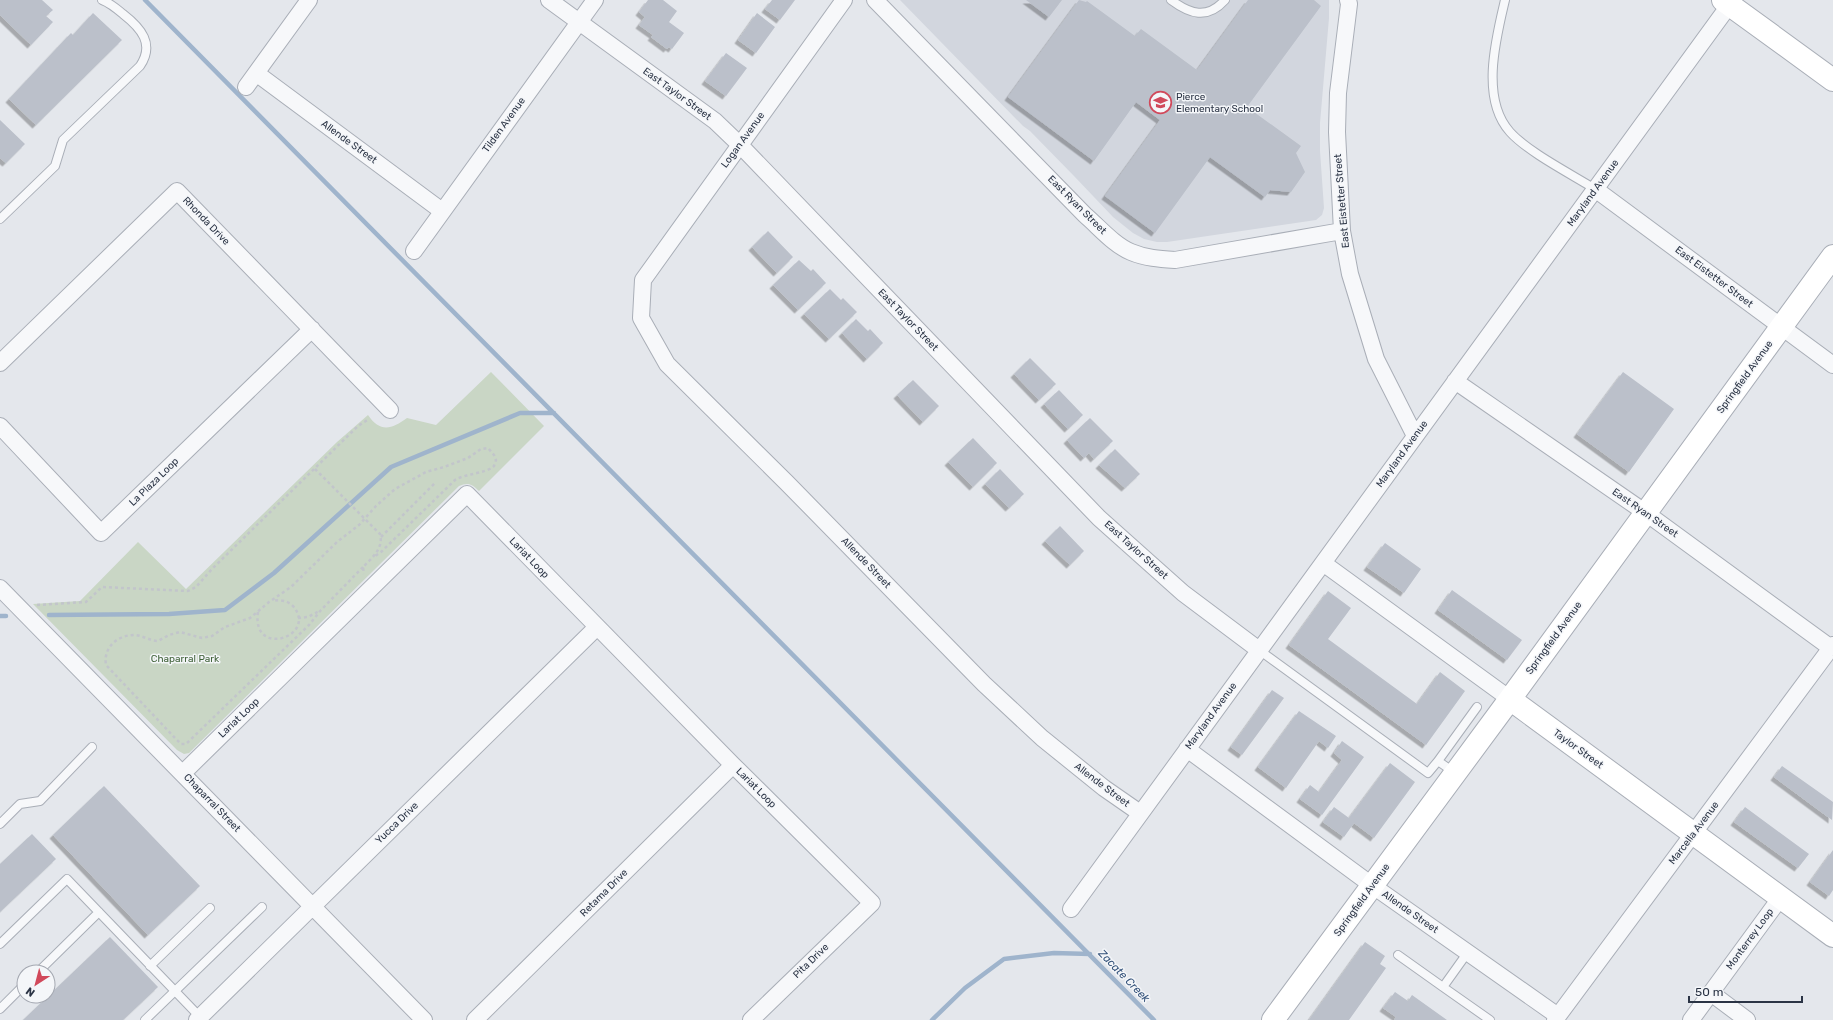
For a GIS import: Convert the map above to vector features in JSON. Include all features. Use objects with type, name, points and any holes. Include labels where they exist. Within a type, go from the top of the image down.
[{"type":"main road","points":[[1729,2],[1833,80]]},
{"type":"main road","name":"Springfield Avenue","points":[[1273,1020],[1373,886],[1446,767],[1510,699],[1833,256]]},
{"type":"main road","name":"Taylor Street","points":[[1510,699],[1833,936]]},
{"type":"street","points":[[246,87],[309,0]]},
{"type":"street","name":"East Taylor Street","points":[[549,0],[715,121],[739,144],[1099,518],[1183,593],[1260,650]]},
{"type":"street","name":"Tilden Avenue","points":[[414,251],[595,0]]},
{"type":"street","name":"Logan Avenue","points":[[643,280],[739,144],[844,0]]},
{"type":"street","name":"East Ryan Street","points":[[875,0],[1085,215],[1110,238],[1131,252],[1150,258],[1175,260],[1342,231]]},
{"type":"street","name":"East Eistetter Street","points":[[1348,0],[1349,4],[1338,93],[1337,132],[1342,231],[1350,274],[1376,359],[1415,436]]},
{"type":"street","name":"Maryland Avenue","points":[[1071,909],[1596,189],[1729,2]]},
{"type":"street","name":"Allende Street","points":[[256,73],[442,211]]},
{"type":"street","name":"East Eistetter Street","points":[[1596,189],[1833,365]]},
{"type":"street","name":"Rhonda Drive","points":[[0,363],[177,191],[390,410]]},
{"type":"street","name":"Allende Street","points":[[643,280],[641,318],[668,364],[984,684],[1042,738],[1104,788],[1140,813]]},
{"type":"street","name":"La Plaza Loop","points":[[0,426],[102,533],[312,329]]},
{"type":"street","name":"East Ryan Street","points":[[1455,382],[1646,513],[1832,647]]},
{"type":"street","name":"Lariat Loop","points":[[183,773],[467,494],[733,765],[872,903]]},
{"type":"street","name":"Taylor Street","points":[[1323,563],[1510,699]]},
{"type":"street","name":"Chaparral Street","points":[[0,588],[424,1020]]},
{"type":"street","name":"Yucca Drive","points":[[198,1018],[597,627]]},
{"type":"street","name":"Marcella Avenue","points":[[1556,1018],[1832,647]]},
{"type":"street","name":"Allende Street","points":[[1187,749],[1373,886],[1468,952],[1556,1018]]},
{"type":"street","name":"Retama Drive","points":[[475,1020],[733,765]]},
{"type":"street","name":"Monterrey Loop","points":[[1691,1020],[1781,898]]},
{"type":"street","name":"Pita Drive","points":[[751,1020],[872,903]]},
{"type":"street","points":[[1711,993],[1747,1020]]},
{"type":"lane","points":[[0,218],[55,166],[63,140],[140,66],[145,58],[147,46],[145,37],[133,22],[108,2],[102,0]]},
{"type":"lane","points":[[1171,0],[1186,10],[1196,13],[1204,13],[1214,9],[1225,0]]},
{"type":"lane","points":[[1505,0],[1496,38],[1492,89],[1497,109],[1504,125],[1515,137],[1527,146],[1596,189]]},
{"type":"lane","points":[[1260,650],[1428,773],[1446,767],[1477,707]]},
{"type":"lane","points":[[0,824],[20,804],[40,801],[92,747]]},
{"type":"lane","points":[[0,944],[67,880],[175,991],[198,1018]]},
{"type":"lane","points":[[145,1020],[262,907]]},
{"type":"lane","points":[[150,966],[210,908]]},
{"type":"lane","points":[[46,964],[99,912]]},
{"type":"lane","points":[[1443,987],[1468,952]]},
{"type":"lane","points":[[1398,955],[1490,1020]]},
{"type":"lane","points":[[0,1009],[16,993]]},
{"type":"path","points":[[37,605],[86,602],[102,588],[192,590],[200,584],[212,569],[358,426],[369,419]]},
{"type":"path","points":[[484,448],[488,448],[494,455],[496,464],[491,469],[465,475],[456,480],[381,552],[363,567],[321,610],[309,625],[184,744],[175,738],[106,665],[106,655],[111,644],[118,639],[134,635],[158,641],[169,635],[180,632],[202,638],[212,636],[225,627],[250,618],[269,602],[291,587],[337,542],[351,532],[364,518],[395,489],[426,472],[462,460],[484,448]]},
{"type":"path","points":[[315,469],[378,531],[381,537],[381,545],[375,556]]},
{"type":"path","points":[[381,537],[435,483]]},
{"type":"path","points":[[363,567],[364,578]]},
{"type":"path","points":[[258,612],[258,624],[266,636],[278,640],[288,637],[295,630],[298,618],[296,612],[288,602],[282,600],[269,602]]},
{"type":"path","points":[[298,618],[308,617],[317,610],[321,610]]},
{"type":"path","points":[[288,637],[294,647]]},
{"type":"shaded area","name":"Pierce Elementary School","points":[[900,0],[1329,0],[1329,18],[1320,123],[1320,151],[1324,208],[1322,215],[1316,220],[1167,242],[1157,242],[1144,239],[1133,233],[1113,217]]},
{"type":"green space","name":"Chaparral Park","points":[[491,372],[544,426],[479,491],[470,484],[459,486],[189,753],[184,754],[177,750],[33,604],[80,601],[138,542],[186,589],[337,442],[368,415],[377,425],[382,427],[391,427],[407,418],[436,425]]},
{"type":"building","points":[[0,0],[42,0],[53,10],[46,16],[53,22],[31,45],[0,15]]},
{"type":"building","points":[[648,0],[663,0],[677,11],[669,22],[684,33],[672,49],[669,47],[667,49],[651,37],[653,35],[639,25],[645,17],[639,12]]},
{"type":"building","points":[[772,0],[795,0],[780,20],[765,9]]},
{"type":"building","points":[[1026,0],[1062,0],[1049,17]]},
{"type":"building","points":[[1079,0],[1087,1],[1135,36],[1141,29],[1197,70],[1248,0],[1314,0],[1321,6],[1247,107],[1301,146],[1296,153],[1305,172],[1291,192],[1270,190],[1265,197],[1210,157],[1155,233],[1105,196],[1160,120],[1136,102],[1094,161],[1008,97]]},
{"type":"building","points":[[93,13],[122,40],[36,125],[9,99],[71,33],[73,35]]},
{"type":"building","points":[[757,13],[775,27],[756,53],[738,40]]},
{"type":"building","points":[[726,53],[747,68],[726,96],[705,81]]},
{"type":"building","points":[[0,120],[25,144],[6,163],[0,158]]},
{"type":"building","points":[[768,231],[793,257],[777,273],[752,247]]},
{"type":"building","points":[[799,260],[811,271],[813,269],[826,283],[798,310],[773,285]]},
{"type":"building","points":[[830,289],[841,300],[843,298],[857,312],[829,339],[804,314]]},
{"type":"building","points":[[856,319],[868,331],[870,329],[883,343],[867,359],[842,333]]},
{"type":"building","points":[[1030,358],[1056,384],[1039,400],[1014,374]]},
{"type":"building","points":[[1623,372],[1674,409],[1629,472],[1577,434]]},
{"type":"building","points":[[913,380],[939,406],[923,422],[897,395]]},
{"type":"building","points":[[1059,390],[1083,415],[1068,429],[1044,404]]},
{"type":"building","points":[[1090,418],[1113,441],[1094,459],[1089,453],[1084,458],[1067,440]]},
{"type":"building","points":[[973,438],[997,463],[973,487],[948,462]]},
{"type":"building","points":[[1115,449],[1140,474],[1125,488],[1099,465]]},
{"type":"building","points":[[1000,469],[1024,494],[1009,508],[985,484]]},
{"type":"building","points":[[1060,526],[1084,551],[1070,565],[1045,541]]},
{"type":"building","points":[[1385,543],[1421,569],[1404,593],[1367,567]]},
{"type":"building","points":[[1452,590],[1522,640],[1507,660],[1438,610]]},
{"type":"building","points":[[1328,591],[1351,608],[1328,639],[1417,704],[1440,672],[1465,691],[1426,745],[1289,645]]},
{"type":"building","points":[[1272,690],[1284,698],[1242,755],[1231,747]]},
{"type":"building","points":[[1299,711],[1336,736],[1328,748],[1319,741],[1286,788],[1258,767]]},
{"type":"building","points":[[1342,741],[1364,757],[1322,815],[1300,799],[1310,785],[1319,792],[1342,760],[1334,753]]},
{"type":"building","points":[[1390,763],[1415,782],[1374,838],[1354,823],[1344,837],[1323,822],[1334,807],[1349,818]]},
{"type":"building","points":[[1782,766],[1833,802],[1832,820],[1774,777]]},
{"type":"building","points":[[104,786],[200,886],[148,935],[53,835]]},
{"type":"building","points":[[1745,807],[1809,854],[1798,868],[1734,822]]},
{"type":"building","points":[[32,834],[56,859],[0,912],[0,864]]},
{"type":"building","points":[[1833,850],[1833,890],[1829,896],[1810,882]]},
{"type":"building","points":[[110,937],[158,987],[123,1020],[23,1020],[40,1004],[56,1004],[56,989]]},
{"type":"building","points":[[1365,942],[1385,956],[1380,964],[1386,968],[1349,1020],[1309,1020]]},
{"type":"building","points":[[1395,992],[1408,1001],[1412,995],[1447,1020],[1394,1020],[1396,1017],[1383,1008]]},
{"type":"waterway","points":[[145,0],[1154,1020]]},
{"type":"waterway","points":[[49,615],[169,614],[225,610],[274,573],[391,467],[520,413],[554,413]]},
{"type":"waterway","points":[[0,616],[6,616]]},
{"type":"waterway","name":"Zacate Creek","points":[[932,1020],[965,988],[1004,959],[1054,953],[1090,954]]},
{"type":"place","name":"Pierce Elementary School","points":[[1161,103]]}]
